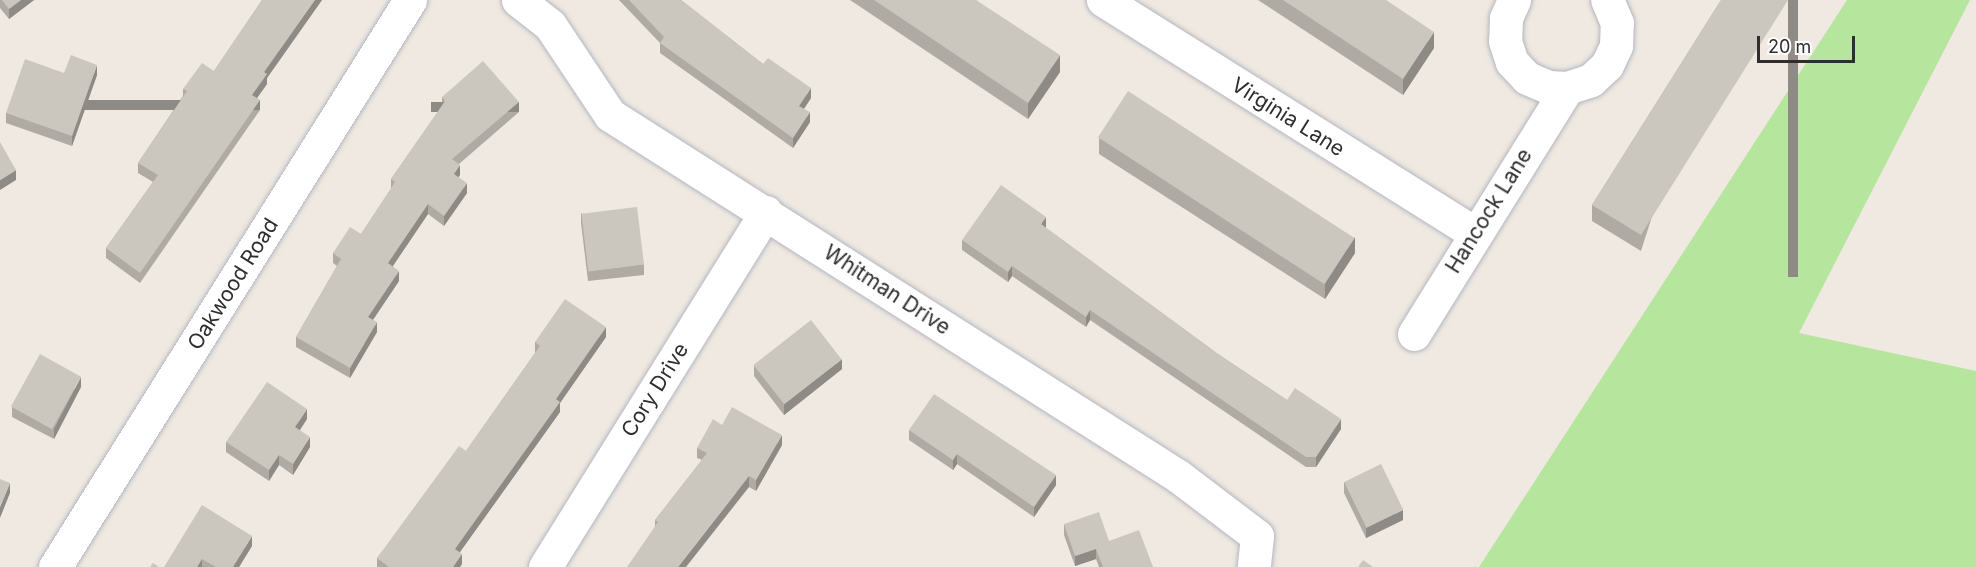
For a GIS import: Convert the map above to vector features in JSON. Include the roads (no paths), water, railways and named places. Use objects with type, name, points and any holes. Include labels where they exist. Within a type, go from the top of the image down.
[{"type":"street","name":"Oakwood Road","points":[[55,567],[410,0]]},
{"type":"street","name":"Whitman Drive","points":[[518,0],[550,26],[610,115],[1178,476],[1257,536],[1254,567]]},
{"type":"street","name":"Virginia Lane","points":[[1103,0],[1474,233]]},
{"type":"street","points":[[1514,0],[1506,18],[1505,41],[1512,62],[1527,78],[1548,87],[1567,88],[1590,80],[1607,65],[1617,34],[1609,1]]},
{"type":"street","name":"Hancock Lane","points":[[1414,334],[1474,233],[1567,88]]},
{"type":"street","name":"Cory Drive","points":[[545,567],[765,213]]}]
